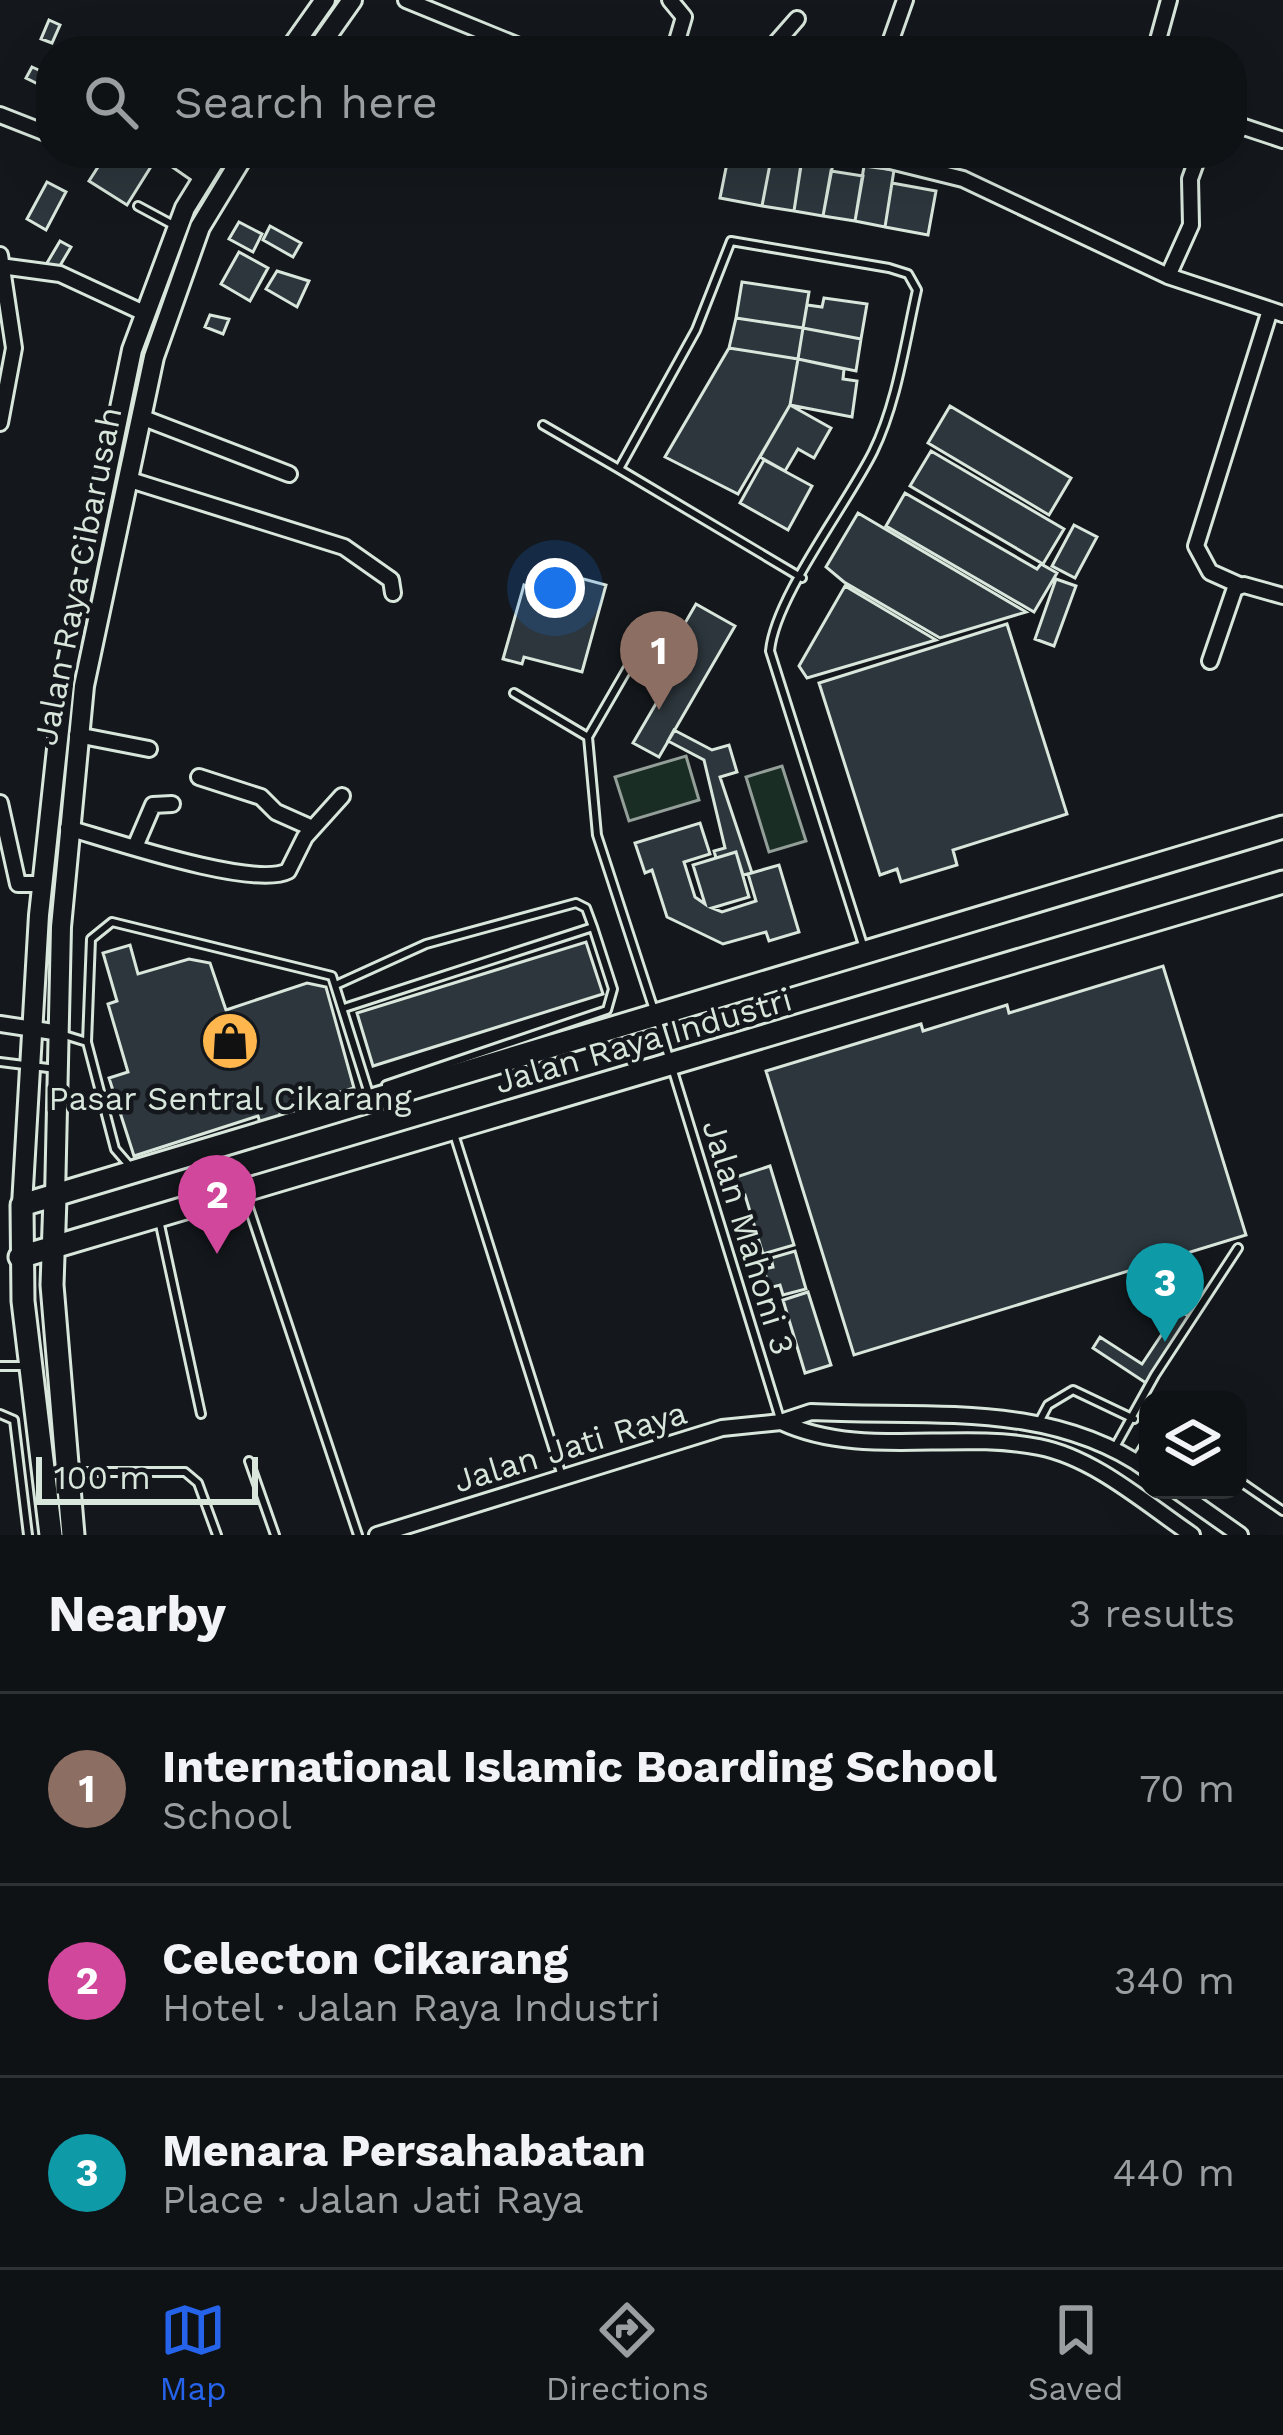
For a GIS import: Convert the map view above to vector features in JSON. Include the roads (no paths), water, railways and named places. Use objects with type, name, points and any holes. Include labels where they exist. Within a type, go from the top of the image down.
[{"type":"main road","name":"Jalan Raya Industri","points":[[22,1204],[56,1198],[370,1097],[656,1018],[1283,826]]},
{"type":"main road","name":"Jalan Raya Industri","points":[[20,1257],[1283,882]]},
{"type":"main road","name":"Jalan Raya Cibarusah","points":[[56,1198],[52,1249],[73,1535]]},
{"type":"main road","name":"Jalan Raya Cibarusah","points":[[22,1204],[20,1257],[29,1366],[51,1535]]},
{"type":"street","points":[[300,36],[325,0]]},
{"type":"street","points":[[327,36],[352,0]]},
{"type":"street","points":[[406,0],[494,36]]},
{"type":"street","points":[[670,0],[684,17],[678,36]]},
{"type":"street","points":[[892,36],[904,0]]},
{"type":"street","points":[[1159,36],[1169,0]]},
{"type":"street","points":[[782,36],[797,19]]},
{"type":"street","points":[[0,115],[36,129]]},
{"type":"street","points":[[1247,128],[1283,140]]},
{"type":"street","points":[[189,168],[203,178]]},
{"type":"street","name":"Jalan Raya Cibarusah","points":[[22,1204],[42,884],[65,675],[109,450],[144,313],[177,227],[209,168]]},
{"type":"street","name":"Jalan Raya Cibarusah","points":[[56,1198],[68,828],[77,735],[140,416],[173,298],[207,213],[236,168]]},
{"type":"street","points":[[934,168],[1168,276],[1276,312],[1196,546],[1210,572],[1283,596]]},
{"type":"street","points":[[1168,276],[1191,225],[1194,168]]},
{"type":"street","points":[[188,204],[207,213]]},
{"type":"street","points":[[0,423],[14,348],[2,262],[60,274],[144,313]]},
{"type":"street","points":[[152,291],[173,298]]},
{"type":"street","points":[[140,416],[289,474]]},
{"type":"street","points":[[127,479],[344,547],[386,576],[393,593]]},
{"type":"street","points":[[1210,661],[1240,585]]},
{"type":"street","points":[[77,735],[149,749]]},
{"type":"street","points":[[199,777],[261,797],[276,812],[312,828]]},
{"type":"street","points":[[68,828],[273,877],[288,872],[312,828],[342,796]]},
{"type":"street","points":[[0,802],[18,884],[42,884]]},
{"type":"street","points":[[135,847],[153,805],[172,804]]},
{"type":"street","points":[[0,1024],[60,1033]]},
{"type":"street","name":"Jalan Jati Raya","points":[[377,1535],[722,1428],[781,1422],[811,1412],[1039,1422],[1115,1447],[1139,1464]]},
{"type":"street","points":[[974,1417],[977,1444]]},
{"type":"street","name":"Jalan Jati Raya","points":[[781,1422],[813,1437],[977,1444],[1060,1454],[1192,1535]]},
{"type":"street","points":[[1189,1499],[1240,1535]]},
{"type":"lane","points":[[138,206],[177,227]]},
{"type":"lane","points":[[619,469],[696,330],[731,241],[908,274],[917,290],[883,431],[776,624],[770,651],[866,955]]},
{"type":"lane","points":[[544,425],[802,578]]},
{"type":"lane","points":[[514,693],[587,737],[656,621]]},
{"type":"lane","name":"Jalan Mahoni 3","points":[[587,737],[600,848],[781,1422]]},
{"type":"lane","points":[[338,984],[426,944],[576,903],[586,908],[613,989],[607,1010],[370,1097],[127,1164],[115,1149],[87,1042],[91,939],[112,922],[321,970],[338,984],[370,1097]]},
{"type":"lane","points":[[344,1008],[593,926]]},
{"type":"lane","points":[[60,1033],[87,1042]]},
{"type":"lane","points":[[0,1063],[59,1070]]},
{"type":"lane","points":[[452,1131],[562,1478]]},
{"type":"lane","points":[[244,1192],[358,1535]]},
{"type":"lane","points":[[159,1216],[201,1414]]},
{"type":"lane","points":[[1115,1447],[1137,1416],[1155,1375],[1238,1248]]},
{"type":"lane","points":[[0,1366],[29,1366]]},
{"type":"lane","points":[[1039,1422],[1048,1405],[1073,1390],[1137,1416]]},
{"type":"lane","points":[[0,1414],[14,1420],[28,1535]]},
{"type":"lane","points":[[249,1461],[275,1535]]},
{"type":"lane","points":[[67,1472],[185,1472],[198,1484],[218,1535]]},
{"type":"lane","points":[[1247,1486],[1283,1511]]},
{"type":"place","name":"International Islamic Boarding School","points":[[659,710]]},
{"type":"place","name":"Pasar Sentral Cikarang","points":[[230,1041]]},
{"type":"place","name":"Celecton Cikarang","points":[[217,1254]]},
{"type":"place","name":"Menara Persahabatan","points":[[1165,1342]]}]
